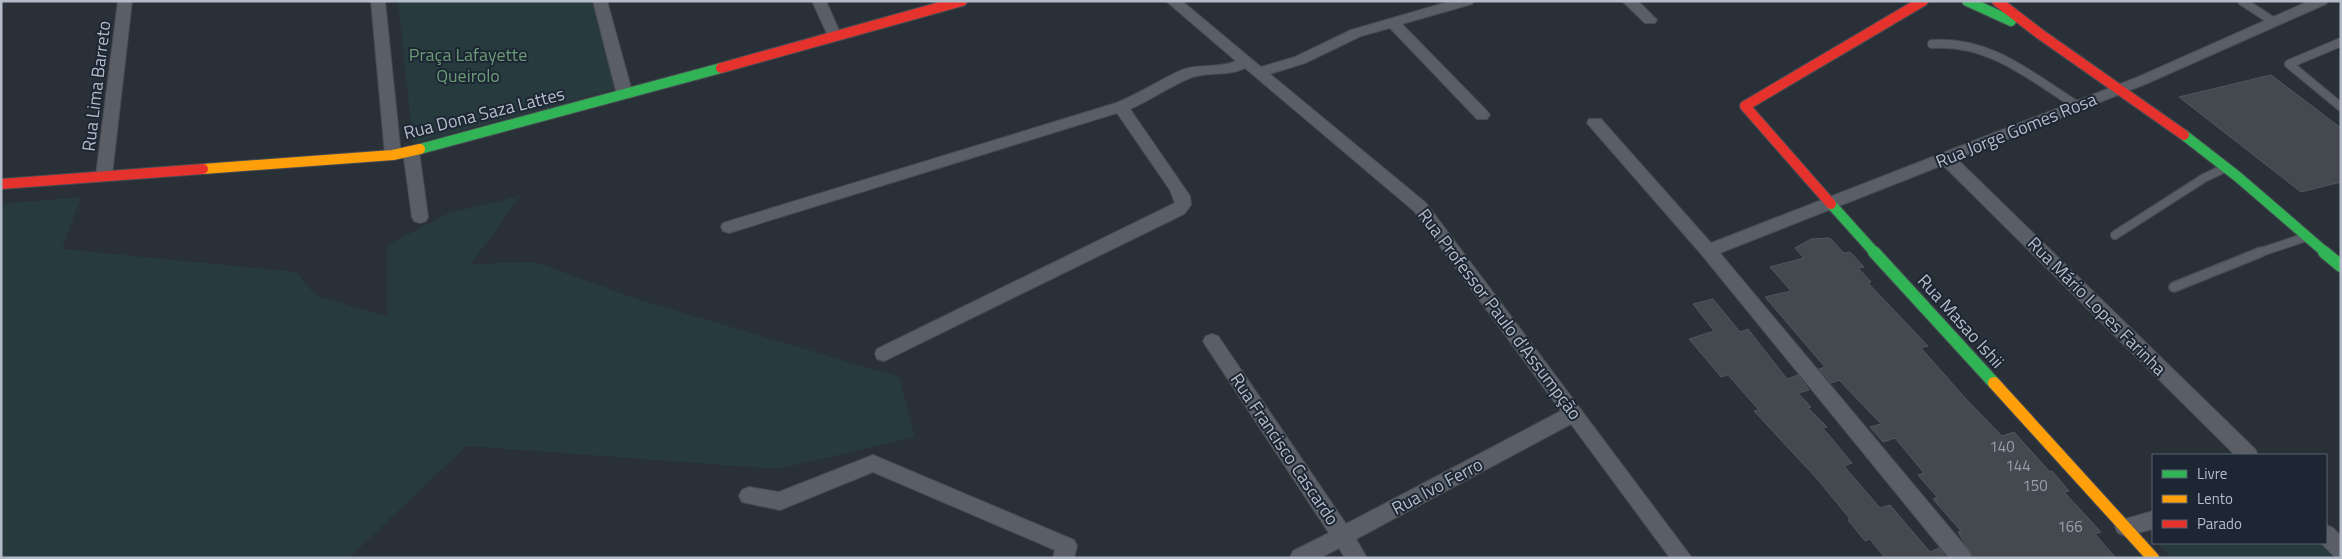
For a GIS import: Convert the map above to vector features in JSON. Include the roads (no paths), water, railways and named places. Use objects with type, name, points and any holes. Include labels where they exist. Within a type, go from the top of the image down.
[{"type":"street","name":"Rua Lima Barreto","points":[[104,175],[125,1]]},
{"type":"street","points":[[378,1],[392,155]]},
{"type":"street","points":[[600,1],[625,95]]},
{"type":"street","points":[[819,1],[834,36]]},
{"type":"street","name":"Rua Dona Saza Lattes","points":[[1,184],[392,155],[625,95],[962,1]]},
{"type":"street","name":"Rua Professor Paulo d'Assumpção","points":[[1173,1],[1420,207],[1682,558]]},
{"type":"street","points":[[729,227],[1120,107],[1145,97],[1188,73],[1293,63],[1348,36],[1467,1]]},
{"type":"street","points":[[1629,1],[1650,20]]},
{"type":"street","name":"Rua Masao Ishii","points":[[1924,1],[1745,106],[1830,203],[2153,558]]},
{"type":"street","points":[[1967,1],[2034,32]]},
{"type":"street","points":[[1997,1],[2034,32],[2119,88],[2226,167],[2341,266]]},
{"type":"street","name":"Rua Jorge Gomes Rosa","points":[[1708,251],[2078,106],[2322,1]]},
{"type":"street","points":[[1393,23],[1482,115]]},
{"type":"street","points":[[884,354],[1178,210],[1182,205],[1180,192],[1120,107]]},
{"type":"street","points":[[1595,123],[1708,251],[1962,558]]},
{"type":"street","points":[[411,151],[420,217]]},
{"type":"street","name":"Rua Mário Lopes Farinha","points":[[1946,158],[2247,454]]},
{"type":"street","name":"Rua Francisco Cascardo","points":[[1212,341],[1357,558]]},
{"type":"street","name":"Rua Ivo Ferro","points":[[1300,558],[1574,413]]},
{"type":"street","points":[[749,496],[780,501],[873,463],[1067,546],[1063,558]]},
{"type":"street","points":[[2125,528],[2152,520]]},
{"type":"street","points":[[2327,535],[2341,550]]},
{"type":"lane","points":[[2242,1],[2274,22]]},
{"type":"lane","points":[[2341,42],[2288,64],[2341,107]]},
{"type":"lane","points":[[1932,44],[1970,46],[1990,52],[2008,61],[2078,106]]},
{"type":"lane","points":[[2115,235],[2204,178],[2226,167]]},
{"type":"lane","points":[[2174,287],[2270,248],[2307,236]]},
{"type":"park label","name":"Praça Lafayette Queirolo","points":[[468,64]]}]
